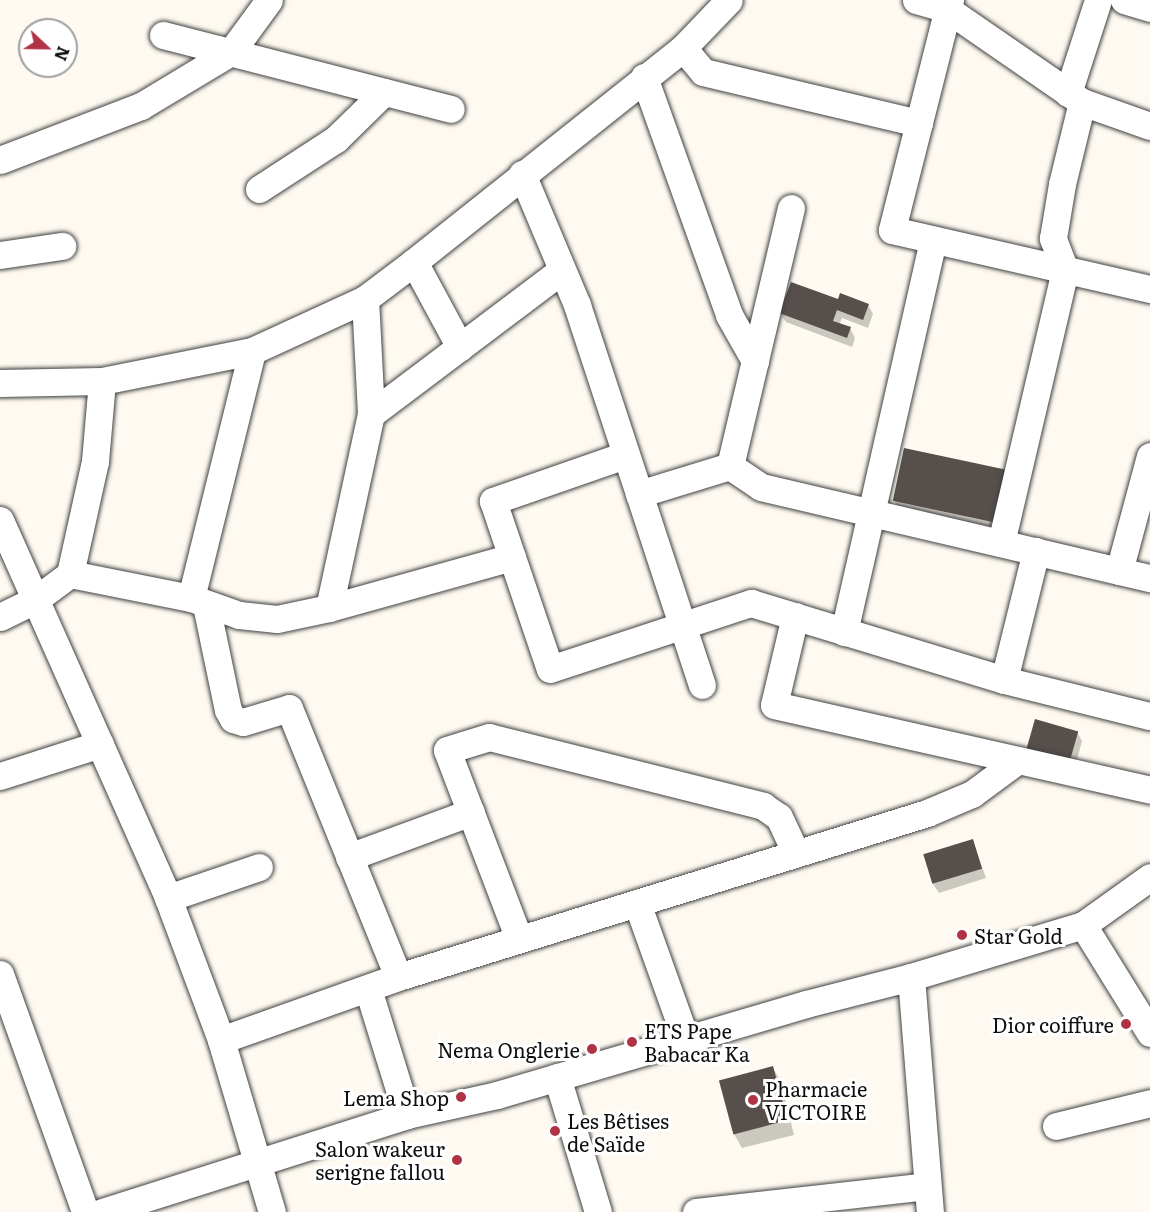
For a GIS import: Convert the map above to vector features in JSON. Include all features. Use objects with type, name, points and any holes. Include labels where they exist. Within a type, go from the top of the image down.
[{"type":"street","points":[[0,160],[141,106],[231,52],[269,0]]},
{"type":"street","points":[[0,383],[102,381],[252,351],[364,299],[414,262],[683,48],[729,0]]},
{"type":"street","points":[[916,0],[949,5],[1075,98],[1150,126]]},
{"type":"street","points":[[1000,543],[1065,270],[1053,237],[1075,98],[1098,0]]},
{"type":"street","points":[[949,5],[892,230],[1150,289]]},
{"type":"street","points":[[163,35],[451,109]]},
{"type":"street","points":[[683,48],[703,72],[919,123]]},
{"type":"street","points":[[644,77],[729,315],[755,361]]},
{"type":"street","points":[[259,189],[336,139],[384,92]]},
{"type":"street","points":[[522,174],[577,305],[702,685]]},
{"type":"street","points":[[730,466],[791,208]]},
{"type":"street","points":[[844,632],[933,240]]},
{"type":"street","points":[[0,255],[62,246]]},
{"type":"street","points":[[414,262],[460,347]]},
{"type":"street","points":[[371,414],[561,271]]},
{"type":"street","points":[[329,608],[371,414],[364,299]]},
{"type":"street","points":[[252,351],[199,601],[228,710],[233,719],[243,722],[289,708],[398,977]]},
{"type":"street","points":[[0,616],[35,600],[70,574],[95,461],[102,381]]},
{"type":"street","points":[[625,455],[493,501],[550,669],[751,603],[1004,680],[1150,716]]},
{"type":"street","points":[[1119,570],[1150,456]]},
{"type":"street","points":[[730,466],[761,487],[1150,578]]},
{"type":"street","points":[[639,494],[730,466]]},
{"type":"street","points":[[0,520],[168,898],[221,1040],[272,1212]]},
{"type":"street","points":[[1004,680],[1036,551]]},
{"type":"street","points":[[70,574],[199,601],[239,615],[277,619],[329,608],[512,557]]},
{"type":"street","points":[[795,616],[774,705],[1150,790]]},
{"type":"street","points":[[519,939],[447,750],[489,737],[763,806],[779,817],[796,854]]},
{"type":"street","points":[[0,776],[100,744]]},
{"type":"street","points":[[221,1040],[398,977],[950,805],[972,794],[1018,760]]},
{"type":"street","points":[[349,857],[471,812]]},
{"type":"street","points":[[168,898],[259,867]]},
{"type":"street","points":[[102,1212],[407,1115],[497,1095],[911,978],[1083,925],[1150,877]]},
{"type":"street","points":[[637,903],[686,1040]]},
{"type":"street","points":[[1083,925],[1150,1033]]},
{"type":"street","points":[[0,974],[85,1212]]},
{"type":"street","points":[[696,1212],[928,1199],[911,978]]},
{"type":"street","points":[[368,989],[407,1115]]},
{"type":"street","points":[[557,1077],[598,1212]]},
{"type":"street","points":[[1056,1126],[1150,1103]]},
{"type":"building","points":[[791,282],[838,299],[840,293],[869,304],[863,320],[837,310],[833,321],[851,327],[847,338],[779,313]]},
{"type":"building","points":[[904,448],[1015,471],[1003,524],[893,501]]},
{"type":"building","points":[[1035,719],[1078,731],[1069,763],[1026,751]]},
{"type":"building","points":[[973,839],[982,869],[932,884],[923,854]]},
{"type":"building","name":"Pharmacie VICTOIRE","points":[[773,1066],[787,1120],[733,1135],[719,1080]]},
{"type":"place","name":"Star Gold","points":[[962,935]]},
{"type":"place","name":"Dior coiffure","points":[[1126,1024]]},
{"type":"place","name":"ETS Pape Babacar Ka","points":[[632,1042]]},
{"type":"place","name":"Nema Onglerie","points":[[592,1049]]},
{"type":"place","name":"Lema Shop","points":[[461,1097]]},
{"type":"place","name":"Pharmacie VICTOIRE","points":[[753,1100]]},
{"type":"place","name":"Les Bêtises de Saïde","points":[[555,1131]]},
{"type":"place","name":"Salon wakeur serigne fallou","points":[[457,1160]]}]
